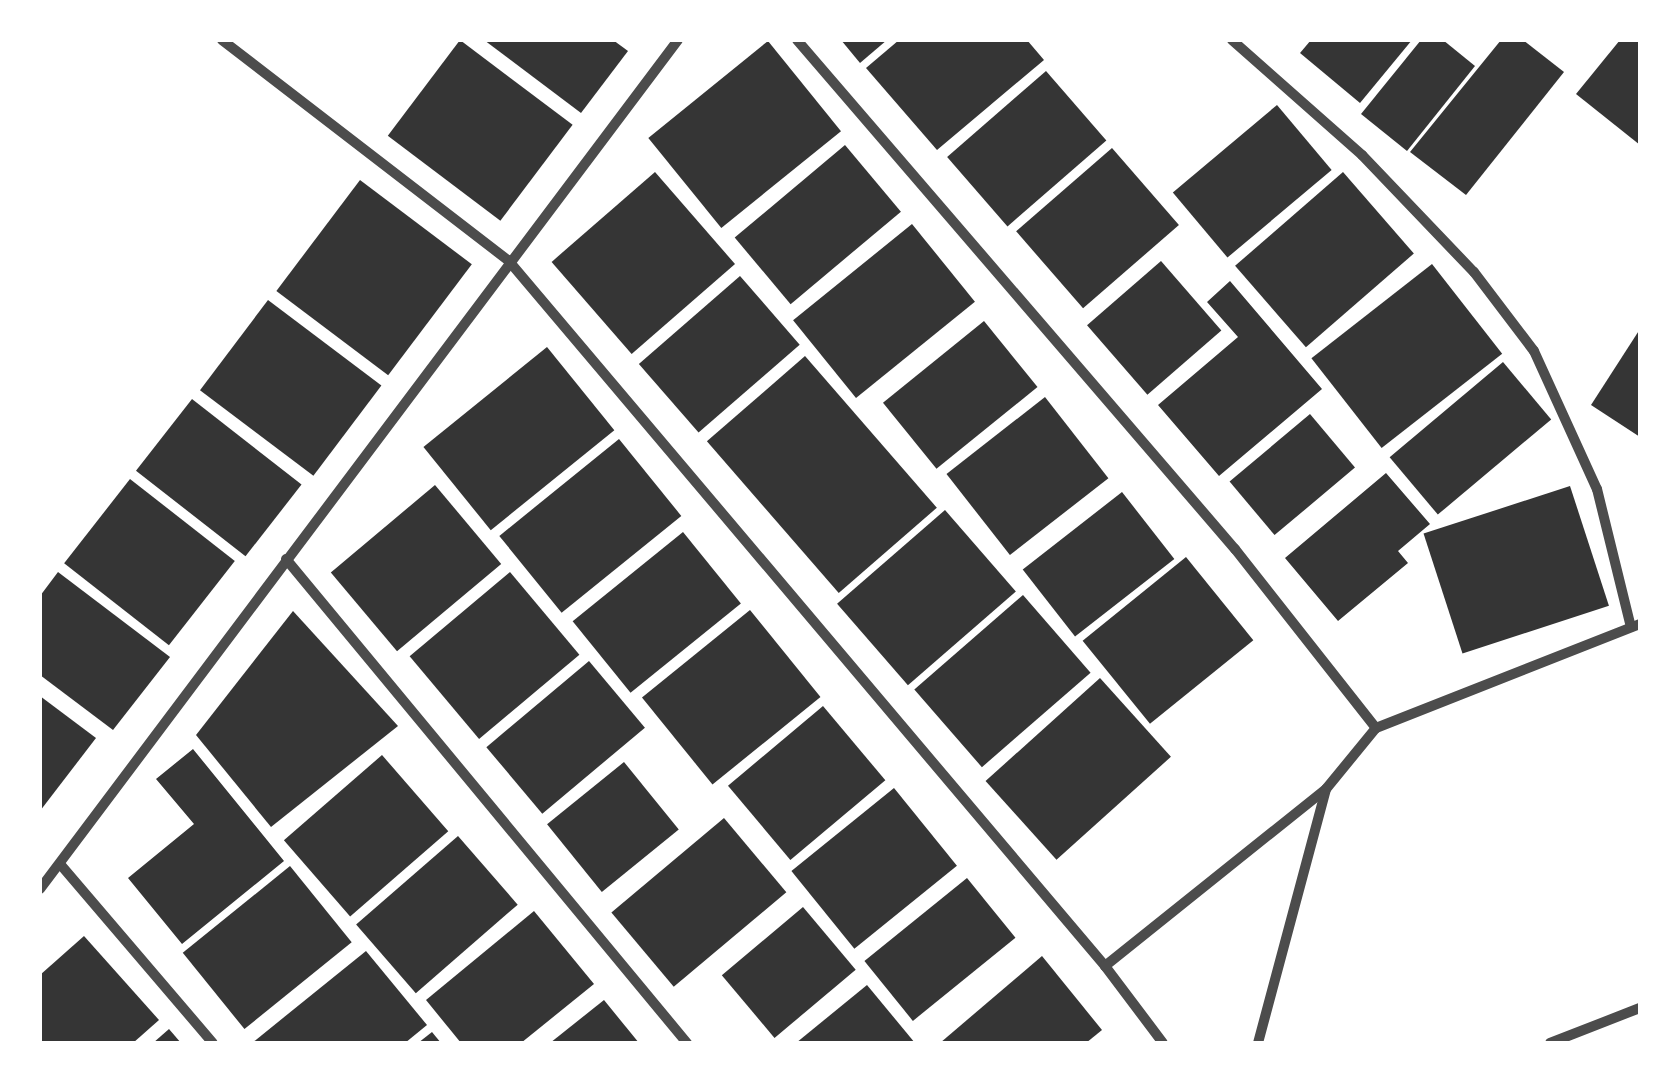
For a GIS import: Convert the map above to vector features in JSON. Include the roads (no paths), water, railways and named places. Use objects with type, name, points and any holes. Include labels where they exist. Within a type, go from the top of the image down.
[{"type":"street","points":[[222,40],[508,260],[1106,966],[1163,1043]]},
{"type":"street","points":[[40,889],[508,260],[678,40]]},
{"type":"street","points":[[796,40],[1235,549],[1376,728]]},
{"type":"street","points":[[1106,966],[1326,789],[1376,728],[1636,626],[1590,471],[1534,351],[1474,272],[1362,155],[1232,40]]},
{"type":"street","points":[[286,559],[687,1043]]},
{"type":"street","points":[[1258,1043],[1326,789]]},
{"type":"street","points":[[60,864],[213,1043]]},
{"type":"street","points":[[1550,1043],[1640,1008]]}]
